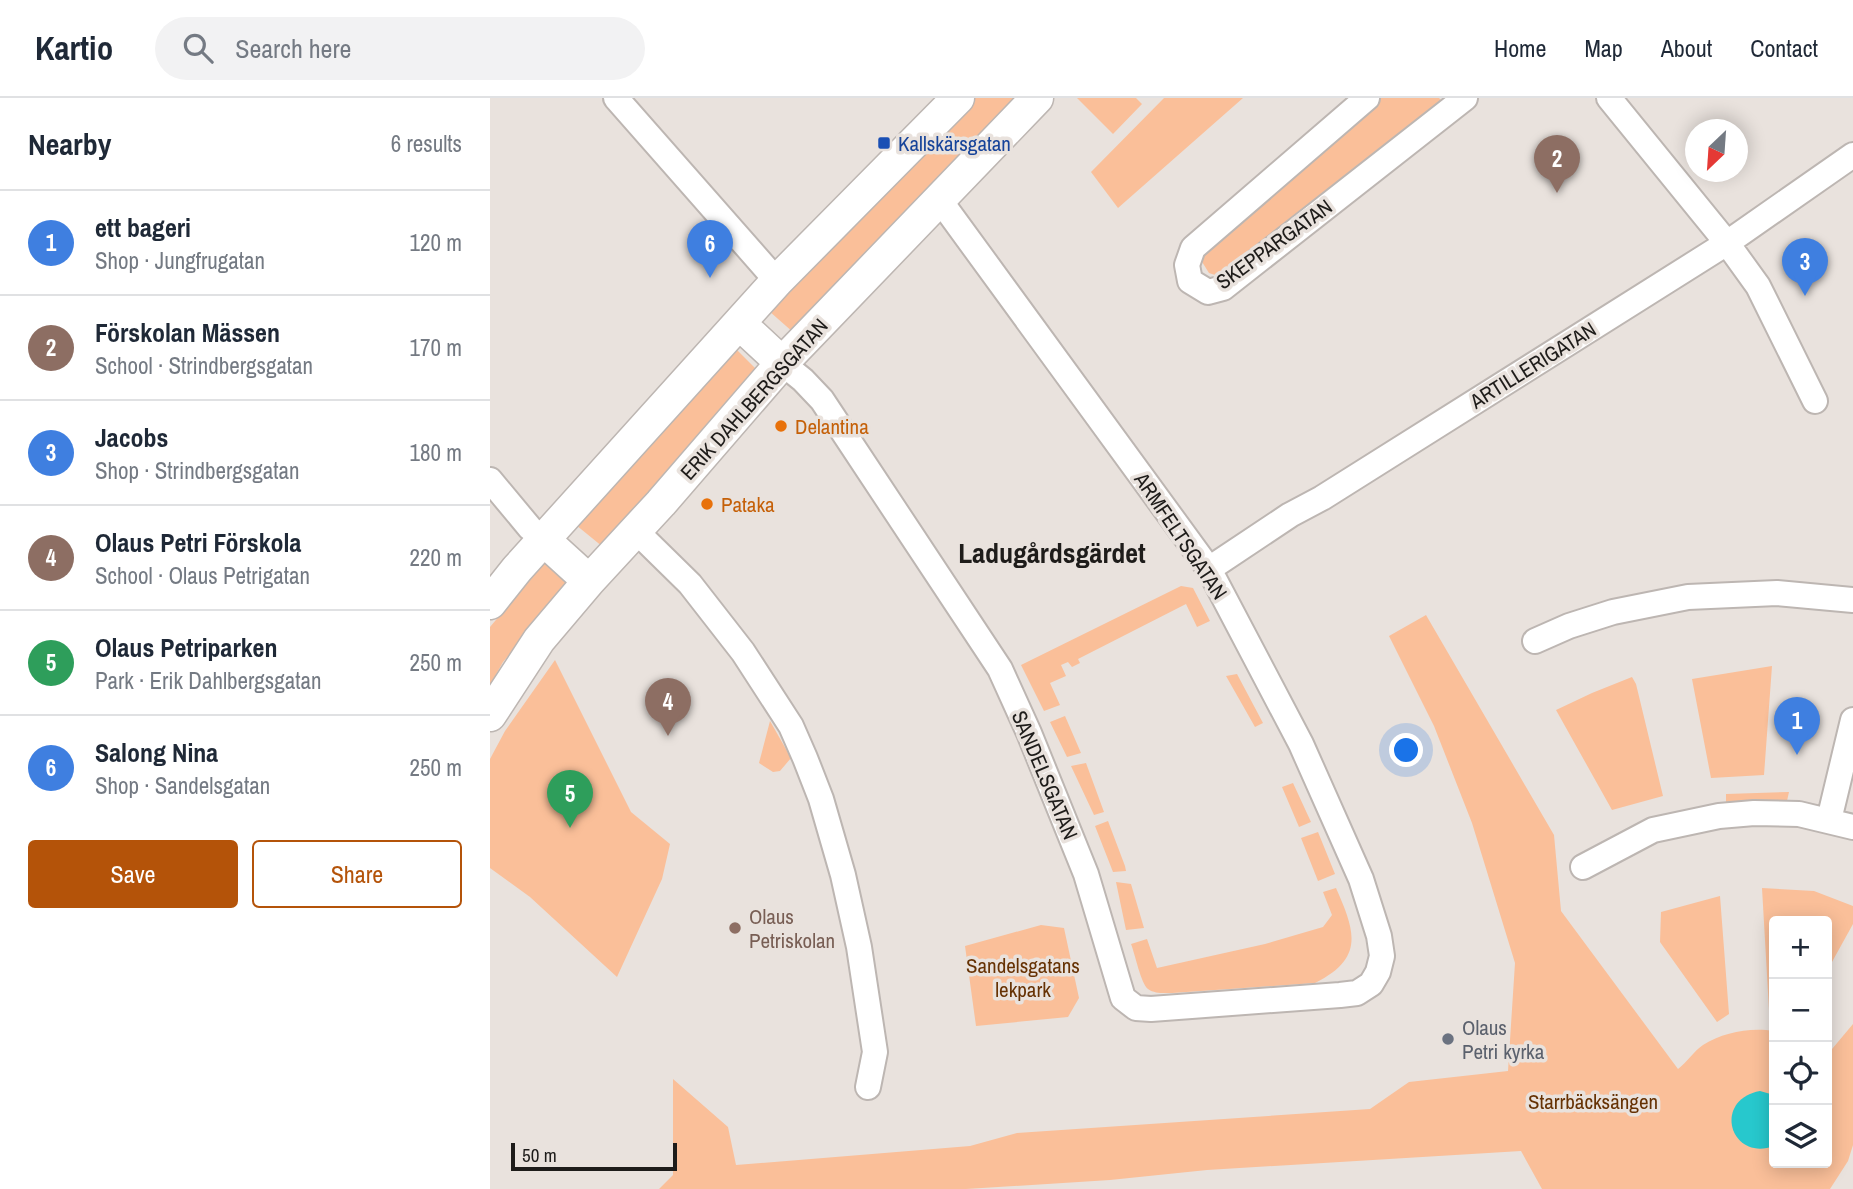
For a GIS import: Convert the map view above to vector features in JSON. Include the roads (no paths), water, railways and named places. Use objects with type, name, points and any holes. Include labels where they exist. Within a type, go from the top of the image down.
[{"type":"street","points":[[616,98],[777,281]]},
{"type":"street","points":[[490,603],[777,281],[958,98]]},
{"type":"street","name":"ERIK DAHLBERGSGATAN","points":[[490,715],[539,640],[589,580],[782,363],[1037,98]]},
{"type":"street","name":"SKEPPARGATAN","points":[[1367,98],[1193,248],[1187,265],[1190,281],[1208,292],[1223,288],[1465,98]]},
{"type":"street","points":[[1609,98],[1727,243],[1758,286],[1815,401]]},
{"type":"street","name":"ARTILLERIGATAN","points":[[1209,569],[1290,515],[1322,498],[1727,243],[1853,155]]},
{"type":"street","name":"ARMFELTSGATAN","points":[[939,199],[1209,569],[1301,744],[1361,879],[1379,936],[1382,956],[1378,972],[1371,984]]},
{"type":"street","points":[[740,324],[782,363]]},
{"type":"street","name":"SANDELSGATAN","points":[[782,363],[822,400],[1000,669],[1086,874],[1124,998],[1136,1008],[1151,1009],[1357,993],[1371,984]]},
{"type":"street","points":[[490,480],[530,528],[589,580]]},
{"type":"street","points":[[635,530],[690,584],[743,652],[791,726],[802,750],[821,799],[843,875],[859,947],[875,1052],[868,1087]]},
{"type":"street","points":[[1535,641],[1569,626],[1613,612],[1688,597],[1777,593],[1853,600]]},
{"type":"street","points":[[1583,867],[1653,830],[1697,820],[1754,813],[1799,814],[1841,823],[1853,720]]},
{"type":"water","points":[[1760,1091],[1769,1094],[1769,1147],[1759,1149],[1746,1145],[1732,1128],[1736,1106],[1745,1097]]},
{"type":"place","name":"Kallskärsgatan","points":[[884,143]]},
{"type":"place","name":"Förskolan Mässen","points":[[1557,193]]},
{"type":"place","name":"Salong Nina","points":[[710,278]]},
{"type":"place","name":"Jacobs","points":[[1805,296]]},
{"type":"place","name":"Delantina","points":[[781,426]]},
{"type":"place","name":"Pataka","points":[[707,504]]},
{"type":"place","name":"Olaus Petri Förskola","points":[[668,736]]},
{"type":"place","name":"ett bageri","points":[[1797,755]]},
{"type":"place","name":"Olaus Petriparken","points":[[570,828]]},
{"type":"place","name":"Olaus Petriskolan","points":[[735,928]]},
{"type":"place","name":"Olaus Petri kyrka","points":[[1448,1039]]},
{"type":"district","name":"Ladugårdsgärdet","points":[[1052,553]]},
{"type":"park label","name":"Sandelsgatans lekpark","points":[[1023,977]]},
{"type":"park label","name":"Starrbäcksängen","points":[[1593,1101]]}]
